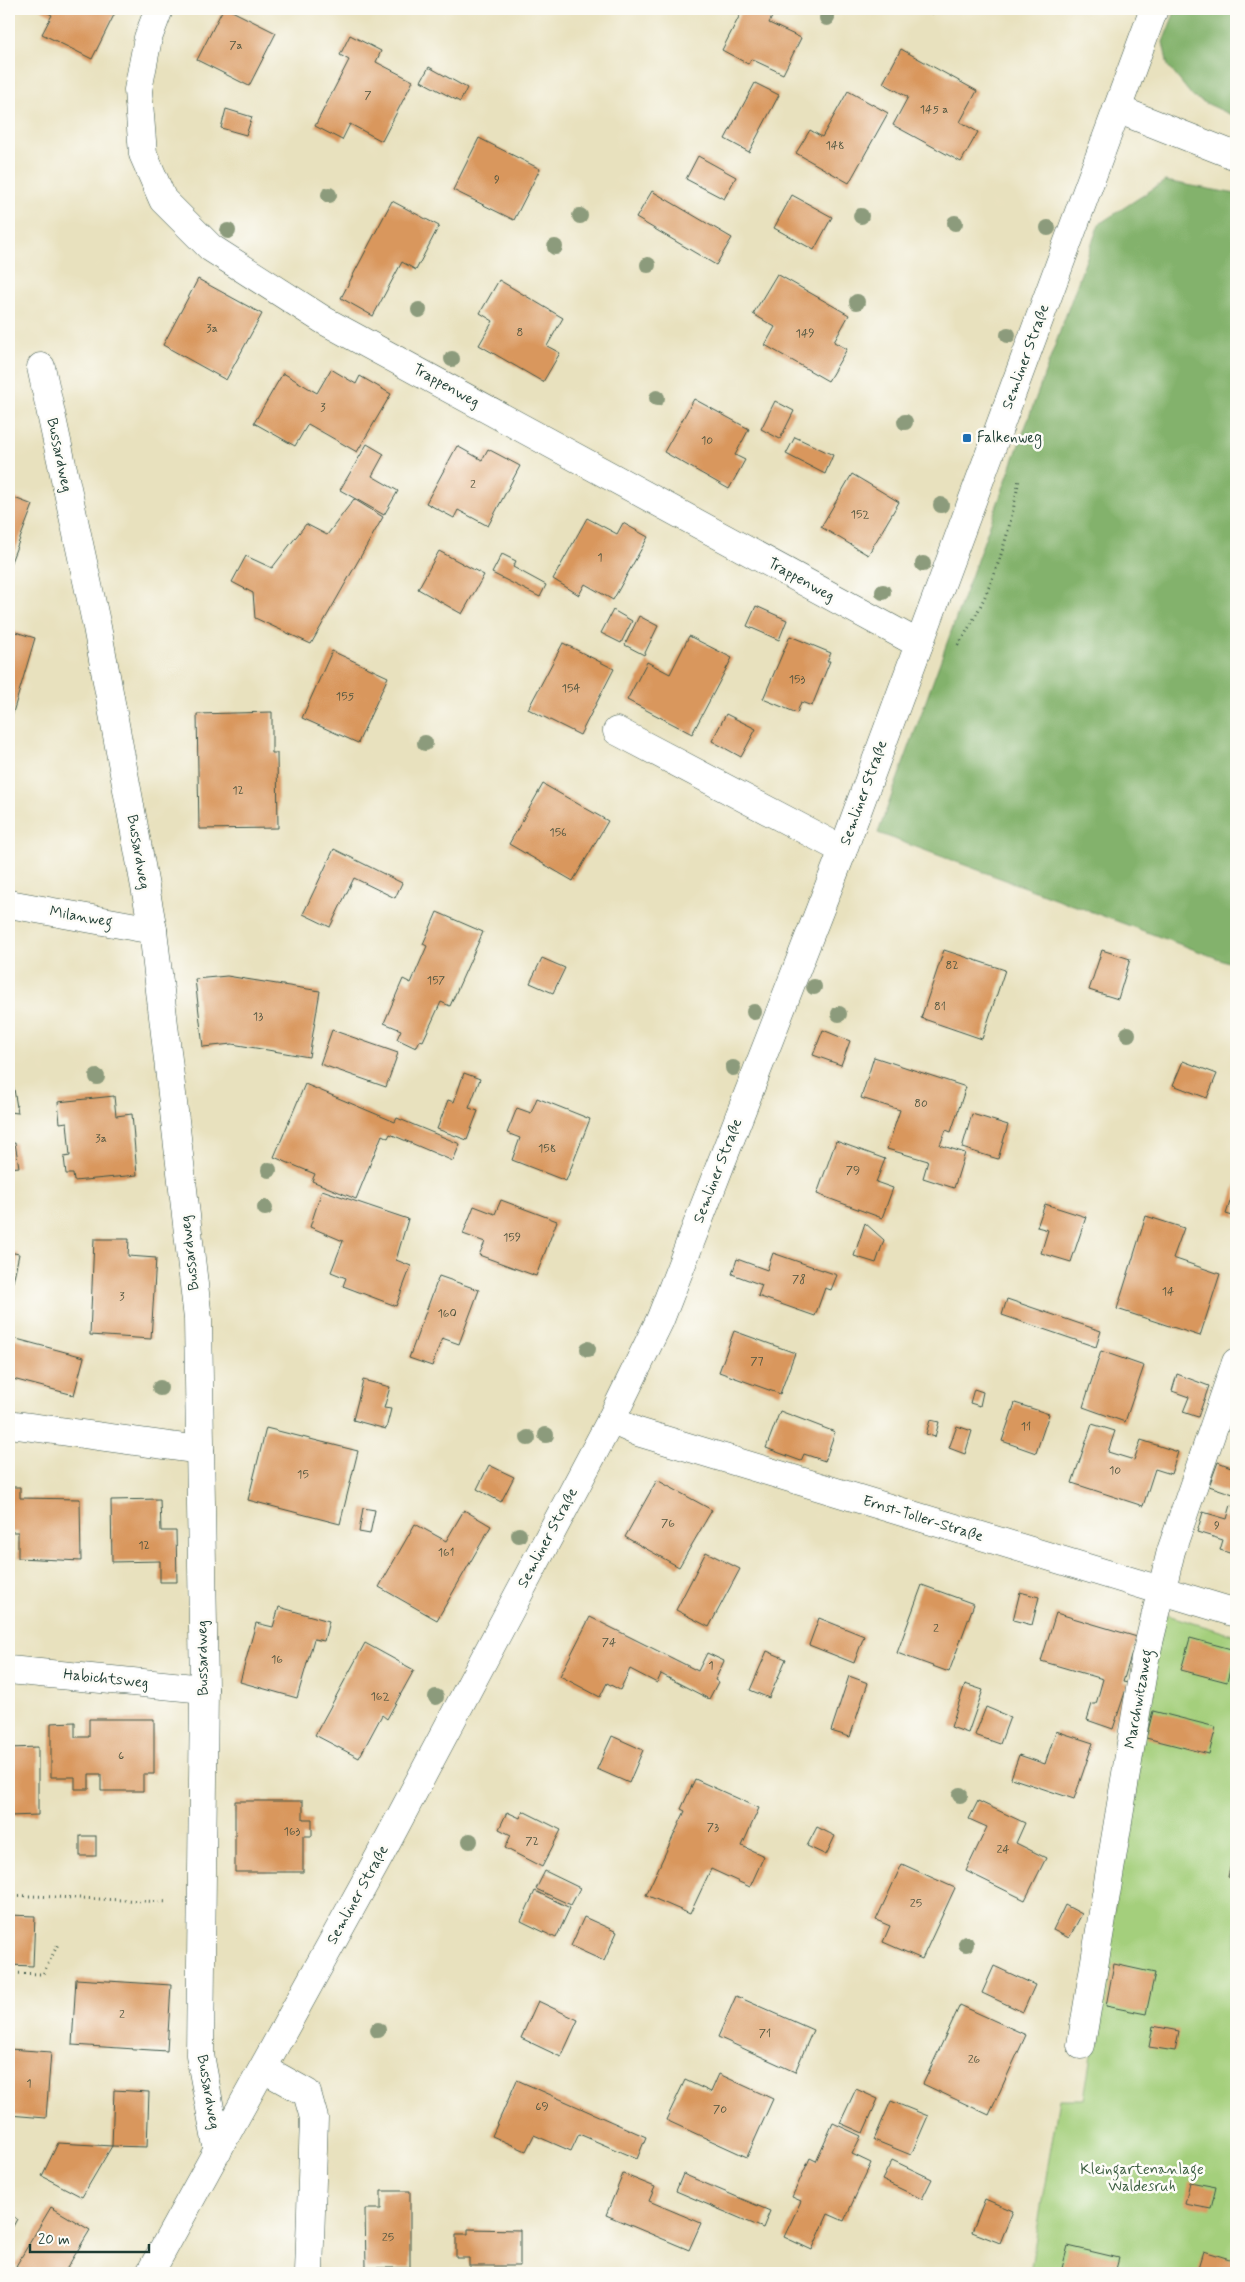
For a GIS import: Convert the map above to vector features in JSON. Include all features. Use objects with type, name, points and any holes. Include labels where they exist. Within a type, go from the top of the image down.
[{"type":"street","name":"Trappenweg","points":[[159,9],[148,38],[138,90],[143,154],[163,200],[211,248],[325,321],[919,644]]},
{"type":"street","name":"Semliner Straße","points":[[150,2273],[264,2068],[611,1420],[660,1320],[844,850],[1154,9]]},
{"type":"street","points":[[1117,108],[1236,156]]},
{"type":"street","name":"Bussardweg","points":[[41,367],[97,627],[153,930],[198,1319],[204,1689],[200,2055],[218,2150]]},
{"type":"street","points":[[617,731],[844,850]]},
{"type":"street","name":"Milanweg","points":[[9,904],[153,930]]},
{"type":"street","name":"Marchwitzaweg","points":[[1081,2045],[1145,1658],[1171,1551],[1236,1362]]},
{"type":"street","name":"Ernst-Toller-Straße","points":[[611,1420],[638,1432],[1236,1613]]},
{"type":"street","points":[[9,1424],[200,1450]]},
{"type":"street","name":"Habichtsweg","points":[[9,1670],[204,1689]]},
{"type":"street","points":[[264,2068],[307,2093],[314,2118],[309,2273]]},
{"type":"path","points":[[9,1895],[201,1904]]},
{"type":"path","points":[[9,1973],[43,1974],[58,1944]]},
{"type":"green space","points":[[1176,9],[1236,9],[1236,117],[1193,97],[1168,66],[1163,42]]},
{"type":"green space","points":[[1165,181],[1236,194],[1236,965],[878,833],[1099,224]]},
{"type":"green space","name":"Kleingartenanlage Waldesruh","points":[[1164,1614],[1236,1636],[1236,2273],[1030,2273],[1059,2099],[1084,2099],[1153,1657]]},
{"type":"building","points":[[40,9],[117,9],[92,59],[42,34],[52,15]]},
{"type":"building","points":[[223,9],[228,9],[276,33],[249,86],[197,60]]},
{"type":"building","points":[[743,9],[776,9],[769,23],[801,38],[783,74],[751,59],[748,64],[722,50]]},
{"type":"building","points":[[922,9],[936,9],[933,14]]},
{"type":"building","points":[[350,35],[381,51],[376,62],[413,81],[382,141],[350,124],[342,140],[315,126],[349,60],[340,55]]},
{"type":"building","points":[[901,49],[977,91],[960,122],[978,132],[961,162],[893,125],[908,97],[883,83]]},
{"type":"building","points":[[429,67],[467,88],[460,102],[421,81]]},
{"type":"building","points":[[755,83],[779,95],[749,152],[725,139]]},
{"type":"building","points":[[848,91],[888,113],[849,183],[796,153],[810,130],[822,137]]},
{"type":"building","points":[[226,109],[252,117],[246,135],[221,128]]},
{"type":"building","points":[[479,138],[540,169],[514,220],[453,190]]},
{"type":"building","points":[[698,156],[736,177],[724,199],[686,179]]},
{"type":"building","points":[[652,191],[732,238],[716,265],[636,218]]},
{"type":"building","points":[[792,195],[832,217],[814,250],[774,228]]},
{"type":"building","points":[[392,201],[439,226],[416,270],[402,262],[373,316],[341,298]]},
{"type":"building","points":[[777,274],[849,315],[834,342],[847,349],[828,381],[765,345],[775,327],[753,314]]},
{"type":"building","points":[[198,279],[262,314],[226,380],[163,345]]},
{"type":"building","points":[[499,280],[563,318],[547,346],[560,353],[543,382],[479,345],[493,321],[480,313]]},
{"type":"building","points":[[331,369],[356,384],[360,376],[391,394],[357,452],[308,424],[295,446],[254,423],[283,373],[317,393]]},
{"type":"building","points":[[694,399],[749,429],[735,455],[745,460],[729,489],[664,452]]},
{"type":"building","points":[[775,401],[794,411],[780,439],[761,429]]},
{"type":"building","points":[[795,437],[833,455],[825,474],[786,454]]},
{"type":"building","points":[[367,444],[384,454],[372,476],[398,491],[384,515],[340,490]]},
{"type":"building","points":[[457,446],[482,460],[488,449],[520,466],[488,526],[458,510],[454,518],[426,503]]},
{"type":"building","points":[[852,474],[899,502],[868,555],[821,527]]},
{"type":"building","points":[[9,496],[33,505],[9,567]]},
{"type":"building","points":[[354,499],[383,517],[311,644],[255,618],[253,593],[232,582],[246,556],[272,568],[306,524],[327,535]]},
{"type":"building","points":[[587,518],[617,534],[623,523],[648,537],[613,600],[585,584],[579,595],[553,579]]},
{"type":"building","points":[[439,551],[484,575],[462,614],[418,589]]},
{"type":"building","points":[[502,554],[516,561],[513,567],[546,585],[540,597],[492,573]]},
{"type":"building","points":[[756,606],[787,620],[779,640],[747,626]]},
{"type":"building","points":[[613,610],[632,621],[621,643],[601,633]]},
{"type":"building","points":[[639,616],[658,626],[644,655],[625,645]]},
{"type":"building","points":[[9,630],[35,638],[12,716],[9,715]]},
{"type":"building","points":[[689,636],[732,658],[692,734],[627,700],[647,662],[670,674]]},
{"type":"building","points":[[790,636],[831,653],[827,661],[830,661],[812,706],[801,702],[797,713],[763,699]]},
{"type":"building","points":[[563,643],[614,669],[580,735],[528,709]]},
{"type":"building","points":[[332,651],[388,677],[358,743],[302,718]]},
{"type":"building","points":[[272,712],[272,753],[277,753],[278,828],[199,829],[197,714]]},
{"type":"building","points":[[726,714],[756,729],[741,757],[712,741]]},
{"type":"building","points":[[543,784],[608,821],[573,881],[509,844]]},
{"type":"building","points":[[334,849],[402,883],[395,898],[354,878],[330,927],[303,914]]},
{"type":"building","points":[[437,912],[483,932],[450,1006],[441,1002],[423,1041],[420,1040],[416,1048],[397,1039],[401,1030],[384,1023],[403,979],[411,983],[427,946],[423,944]]},
{"type":"building","points":[[944,950],[1005,970],[982,1039],[921,1018]]},
{"type":"building","points":[[1102,950],[1130,959],[1118,999],[1089,990]]},
{"type":"building","points":[[542,958],[565,968],[553,993],[530,983]]},
{"type":"building","points":[[227,976],[320,991],[309,1057],[232,1044],[203,1047],[195,979]]},
{"type":"building","points":[[332,1030],[398,1053],[386,1087],[320,1064]]},
{"type":"building","points":[[823,1030],[850,1041],[841,1065],[813,1055]]},
{"type":"building","points":[[874,1057],[966,1087],[951,1132],[946,1130],[940,1145],[965,1153],[954,1188],[923,1178],[928,1161],[887,1149],[900,1110],[861,1098]]},
{"type":"building","points":[[1183,1061],[1217,1074],[1207,1098],[1173,1085]]},
{"type":"building","points":[[9,1072],[11,1072],[18,1113],[9,1112]]},
{"type":"building","points":[[464,1073],[480,1079],[469,1108],[478,1111],[467,1140],[437,1129],[448,1100],[454,1102]]},
{"type":"building","points":[[305,1084],[395,1122],[397,1118],[460,1144],[453,1161],[390,1134],[388,1138],[382,1135],[356,1199],[312,1181],[315,1174],[274,1157]]},
{"type":"building","points":[[114,1096],[116,1116],[132,1114],[137,1175],[74,1181],[73,1174],[66,1174],[64,1157],[70,1156],[67,1122],[60,1123],[58,1102]]},
{"type":"building","points":[[537,1098],[590,1119],[566,1181],[512,1160],[520,1138],[507,1133],[517,1108],[531,1113]]},
{"type":"building","points":[[972,1114],[1008,1125],[998,1159],[962,1148]]},
{"type":"building","points":[[836,1141],[885,1159],[876,1182],[893,1188],[882,1218],[817,1194]]},
{"type":"building","points":[[15,1143],[19,1167],[9,1168],[9,1144]]},
{"type":"building","points":[[1236,1184],[1236,1217],[1226,1214]]},
{"type":"building","points":[[322,1190],[408,1219],[396,1260],[411,1266],[396,1306],[343,1286],[346,1278],[331,1272],[343,1241],[310,1227]]},
{"type":"building","points":[[501,1200],[557,1221],[536,1276],[479,1255],[485,1242],[463,1234],[474,1206],[495,1214]]},
{"type":"building","points":[[1045,1204],[1086,1217],[1071,1262],[1041,1253],[1048,1230],[1037,1227]]},
{"type":"building","points":[[1146,1216],[1184,1228],[1173,1258],[1220,1274],[1200,1336],[1117,1309]]},
{"type":"building","points":[[865,1223],[884,1240],[876,1263],[854,1256]]},
{"type":"building","points":[[94,1239],[129,1239],[128,1256],[156,1258],[151,1339],[90,1335]]},
{"type":"building","points":[[9,1252],[19,1254],[13,1282],[9,1281]]},
{"type":"building","points":[[773,1253],[837,1275],[831,1290],[825,1288],[815,1316],[758,1296],[762,1285],[732,1274],[737,1259],[767,1270]]},
{"type":"building","points":[[439,1276],[479,1290],[459,1344],[442,1338],[432,1366],[409,1358]]},
{"type":"building","points":[[1007,1299],[1101,1331],[1096,1347],[1002,1315]]},
{"type":"building","points":[[734,1331],[795,1353],[780,1394],[719,1372]]},
{"type":"building","points":[[9,1337],[84,1357],[74,1395],[9,1378]]},
{"type":"building","points":[[1101,1351],[1144,1366],[1125,1422],[1083,1407]]},
{"type":"building","points":[[1177,1374],[1209,1386],[1198,1417],[1183,1412],[1189,1397],[1172,1391]]},
{"type":"building","points":[[363,1380],[390,1387],[384,1408],[391,1409],[386,1429],[353,1420]]},
{"type":"building","points":[[974,1389],[983,1392],[980,1406],[970,1403]]},
{"type":"building","points":[[1015,1403],[1049,1414],[1036,1453],[1002,1441]]},
{"type":"building","points":[[780,1411],[835,1432],[825,1461],[804,1454],[801,1461],[766,1448]]},
{"type":"building","points":[[930,1420],[939,1422],[935,1437],[926,1434]]},
{"type":"building","points":[[1092,1424],[1115,1431],[1108,1452],[1134,1460],[1141,1440],[1178,1452],[1171,1474],[1155,1469],[1143,1506],[1072,1483]]},
{"type":"building","points":[[957,1426],[972,1431],[965,1454],[949,1448]]},
{"type":"building","points":[[266,1428],[358,1451],[340,1524],[248,1500]]},
{"type":"building","points":[[1218,1462],[1236,1469],[1236,1495],[1209,1486]]},
{"type":"building","points":[[489,1465],[514,1477],[501,1502],[477,1489]]},
{"type":"building","points":[[657,1480],[712,1510],[679,1567],[625,1537]]},
{"type":"building","points":[[9,1487],[20,1487],[20,1498],[80,1499],[81,1561],[18,1558],[18,1532],[9,1532]]},
{"type":"building","points":[[160,1499],[161,1531],[176,1531],[177,1582],[160,1582],[160,1561],[112,1562],[111,1500]]},
{"type":"building","points":[[1231,1505],[1236,1507],[1236,1555],[1220,1550],[1223,1540],[1197,1532],[1203,1512],[1227,1519]]},
{"type":"building","points":[[363,1508],[375,1510],[370,1534],[359,1532]]},
{"type":"building","points":[[464,1510],[491,1526],[437,1620],[379,1587],[415,1524],[446,1541]]},
{"type":"building","points":[[706,1552],[740,1569],[709,1627],[676,1610]]},
{"type":"building","points":[[922,1585],[974,1604],[949,1672],[897,1653]]},
{"type":"building","points":[[1020,1592],[1039,1597],[1032,1625],[1013,1620]]},
{"type":"building","points":[[279,1607],[329,1621],[324,1641],[314,1639],[297,1698],[240,1682],[256,1623],[273,1627]]},
{"type":"building","points":[[1056,1613],[1137,1637],[1123,1682],[1128,1683],[1113,1729],[1087,1720],[1092,1704],[1096,1704],[1103,1679],[1041,1661]]},
{"type":"building","points":[[590,1617],[698,1671],[707,1653],[724,1661],[715,1680],[718,1682],[709,1699],[661,1674],[657,1683],[630,1669],[620,1690],[607,1683],[600,1697],[560,1676]]},
{"type":"building","points":[[819,1618],[864,1636],[854,1663],[809,1645]]},
{"type":"building","points":[[1190,1638],[1235,1650],[1227,1682],[1181,1670]]},
{"type":"building","points":[[365,1643],[414,1670],[387,1719],[382,1715],[359,1758],[315,1735]]},
{"type":"building","points":[[767,1651],[786,1659],[769,1698],[750,1690]]},
{"type":"building","points":[[849,1676],[868,1683],[850,1737],[831,1731]]},
{"type":"building","points":[[965,1684],[983,1690],[968,1733],[951,1727]]},
{"type":"building","points":[[986,1707],[1010,1717],[1000,1744],[975,1735]]},
{"type":"building","points":[[1153,1711],[1216,1727],[1209,1754],[1146,1738]]},
{"type":"building","points":[[89,1719],[154,1719],[154,1774],[143,1774],[143,1791],[101,1791],[101,1774],[89,1774],[89,1789],[75,1789],[75,1777],[51,1777],[51,1723],[75,1722],[75,1737],[89,1737]]},
{"type":"building","points":[[1056,1731],[1093,1743],[1074,1799],[1011,1778],[1019,1755],[1045,1764]]},
{"type":"building","points":[[612,1736],[643,1750],[629,1783],[597,1769]]},
{"type":"building","points":[[38,1747],[38,1815],[9,1816],[9,1748]]},
{"type":"building","points":[[695,1779],[759,1808],[742,1846],[764,1856],[750,1887],[711,1869],[690,1914],[646,1895],[685,1811],[681,1809]]},
{"type":"building","points":[[235,1801],[303,1801],[303,1819],[312,1819],[312,1836],[303,1836],[303,1872],[235,1872]]},
{"type":"building","points":[[978,1801],[1025,1823],[1016,1843],[1046,1858],[1025,1900],[966,1871],[987,1827],[969,1819]]},
{"type":"building","points":[[523,1811],[561,1830],[542,1867],[505,1848],[511,1835],[499,1829],[507,1812],[520,1818]]},
{"type":"building","points":[[817,1827],[835,1836],[826,1855],[807,1846]]},
{"type":"building","points":[[80,1836],[96,1836],[96,1856],[80,1856]]},
{"type":"building","points":[[1236,1844],[1236,1879],[1228,1877]]},
{"type":"building","points":[[902,1864],[955,1888],[922,1959],[883,1942],[890,1926],[876,1920]]},
{"type":"building","points":[[545,1871],[580,1888],[571,1905],[536,1889]]},
{"type":"building","points":[[535,1891],[570,1908],[556,1938],[521,1921]]},
{"type":"building","points":[[1065,1905],[1082,1914],[1069,1938],[1053,1930]]},
{"type":"building","points":[[9,1915],[35,1916],[33,1966],[9,1965]]},
{"type":"building","points":[[584,1917],[617,1932],[604,1961],[571,1946]]},
{"type":"building","points":[[1114,1964],[1155,1973],[1146,2014],[1106,2006]]},
{"type":"building","points":[[994,1966],[1035,1985],[1023,2012],[982,1993]]},
{"type":"building","points":[[76,1979],[171,1985],[167,2051],[72,2045]]},
{"type":"building","points":[[736,1996],[813,2030],[795,2072],[718,2037]]},
{"type":"building","points":[[538,2001],[578,2020],[561,2057],[521,2038]]},
{"type":"building","points":[[960,2005],[1026,2035],[989,2115],[923,2084]]},
{"type":"building","points":[[1153,2026],[1179,2031],[1175,2051],[1149,2047]]},
{"type":"building","points":[[9,2049],[51,2052],[46,2118],[9,2115]]},
{"type":"building","points":[[719,2074],[773,2099],[747,2157],[666,2120],[685,2080],[711,2092]]},
{"type":"building","points":[[517,2080],[646,2137],[637,2159],[579,2134],[571,2151],[534,2135],[526,2151],[492,2136]]},
{"type":"building","points":[[856,2089],[878,2099],[863,2133],[840,2123]]},
{"type":"building","points":[[114,2090],[149,2092],[147,2147],[112,2146]]},
{"type":"building","points":[[891,2101],[928,2116],[911,2155],[874,2140]]},
{"type":"building","points":[[833,2123],[861,2136],[852,2154],[871,2163],[844,2221],[828,2214],[812,2250],[784,2237],[801,2201],[792,2197],[810,2158],[816,2161]]},
{"type":"building","points":[[58,2143],[112,2146],[82,2197],[42,2176]]},
{"type":"building","points":[[892,2160],[932,2179],[922,2199],[882,2180]]},
{"type":"building","points":[[623,2174],[655,2187],[649,2201],[701,2223],[689,2250],[606,2215]]},
{"type":"building","points":[[683,2174],[770,2211],[763,2228],[676,2191]]},
{"type":"building","points":[[1190,2182],[1216,2187],[1211,2209],[1185,2204]]},
{"type":"building","points":[[381,2191],[410,2191],[410,2268],[366,2268],[365,2209],[381,2209]]},
{"type":"building","points":[[985,2199],[1013,2211],[1000,2243],[972,2232]]},
{"type":"building","points":[[51,2207],[90,2230],[64,2273],[29,2273],[16,2266]]},
{"type":"building","points":[[9,2214],[17,2219],[9,2234]]},
{"type":"building","points":[[468,2229],[520,2230],[520,2266],[469,2266],[469,2258],[456,2258],[456,2234],[468,2234]]},
{"type":"building","points":[[1068,2246],[1119,2258],[1115,2273],[1083,2273],[1062,2268]]},
{"type":"building","points":[[1204,2251],[1236,2261],[1236,2273],[1206,2273],[1198,2271]]},
{"type":"place","name":"Falkenweg","points":[[967,438]]}]
